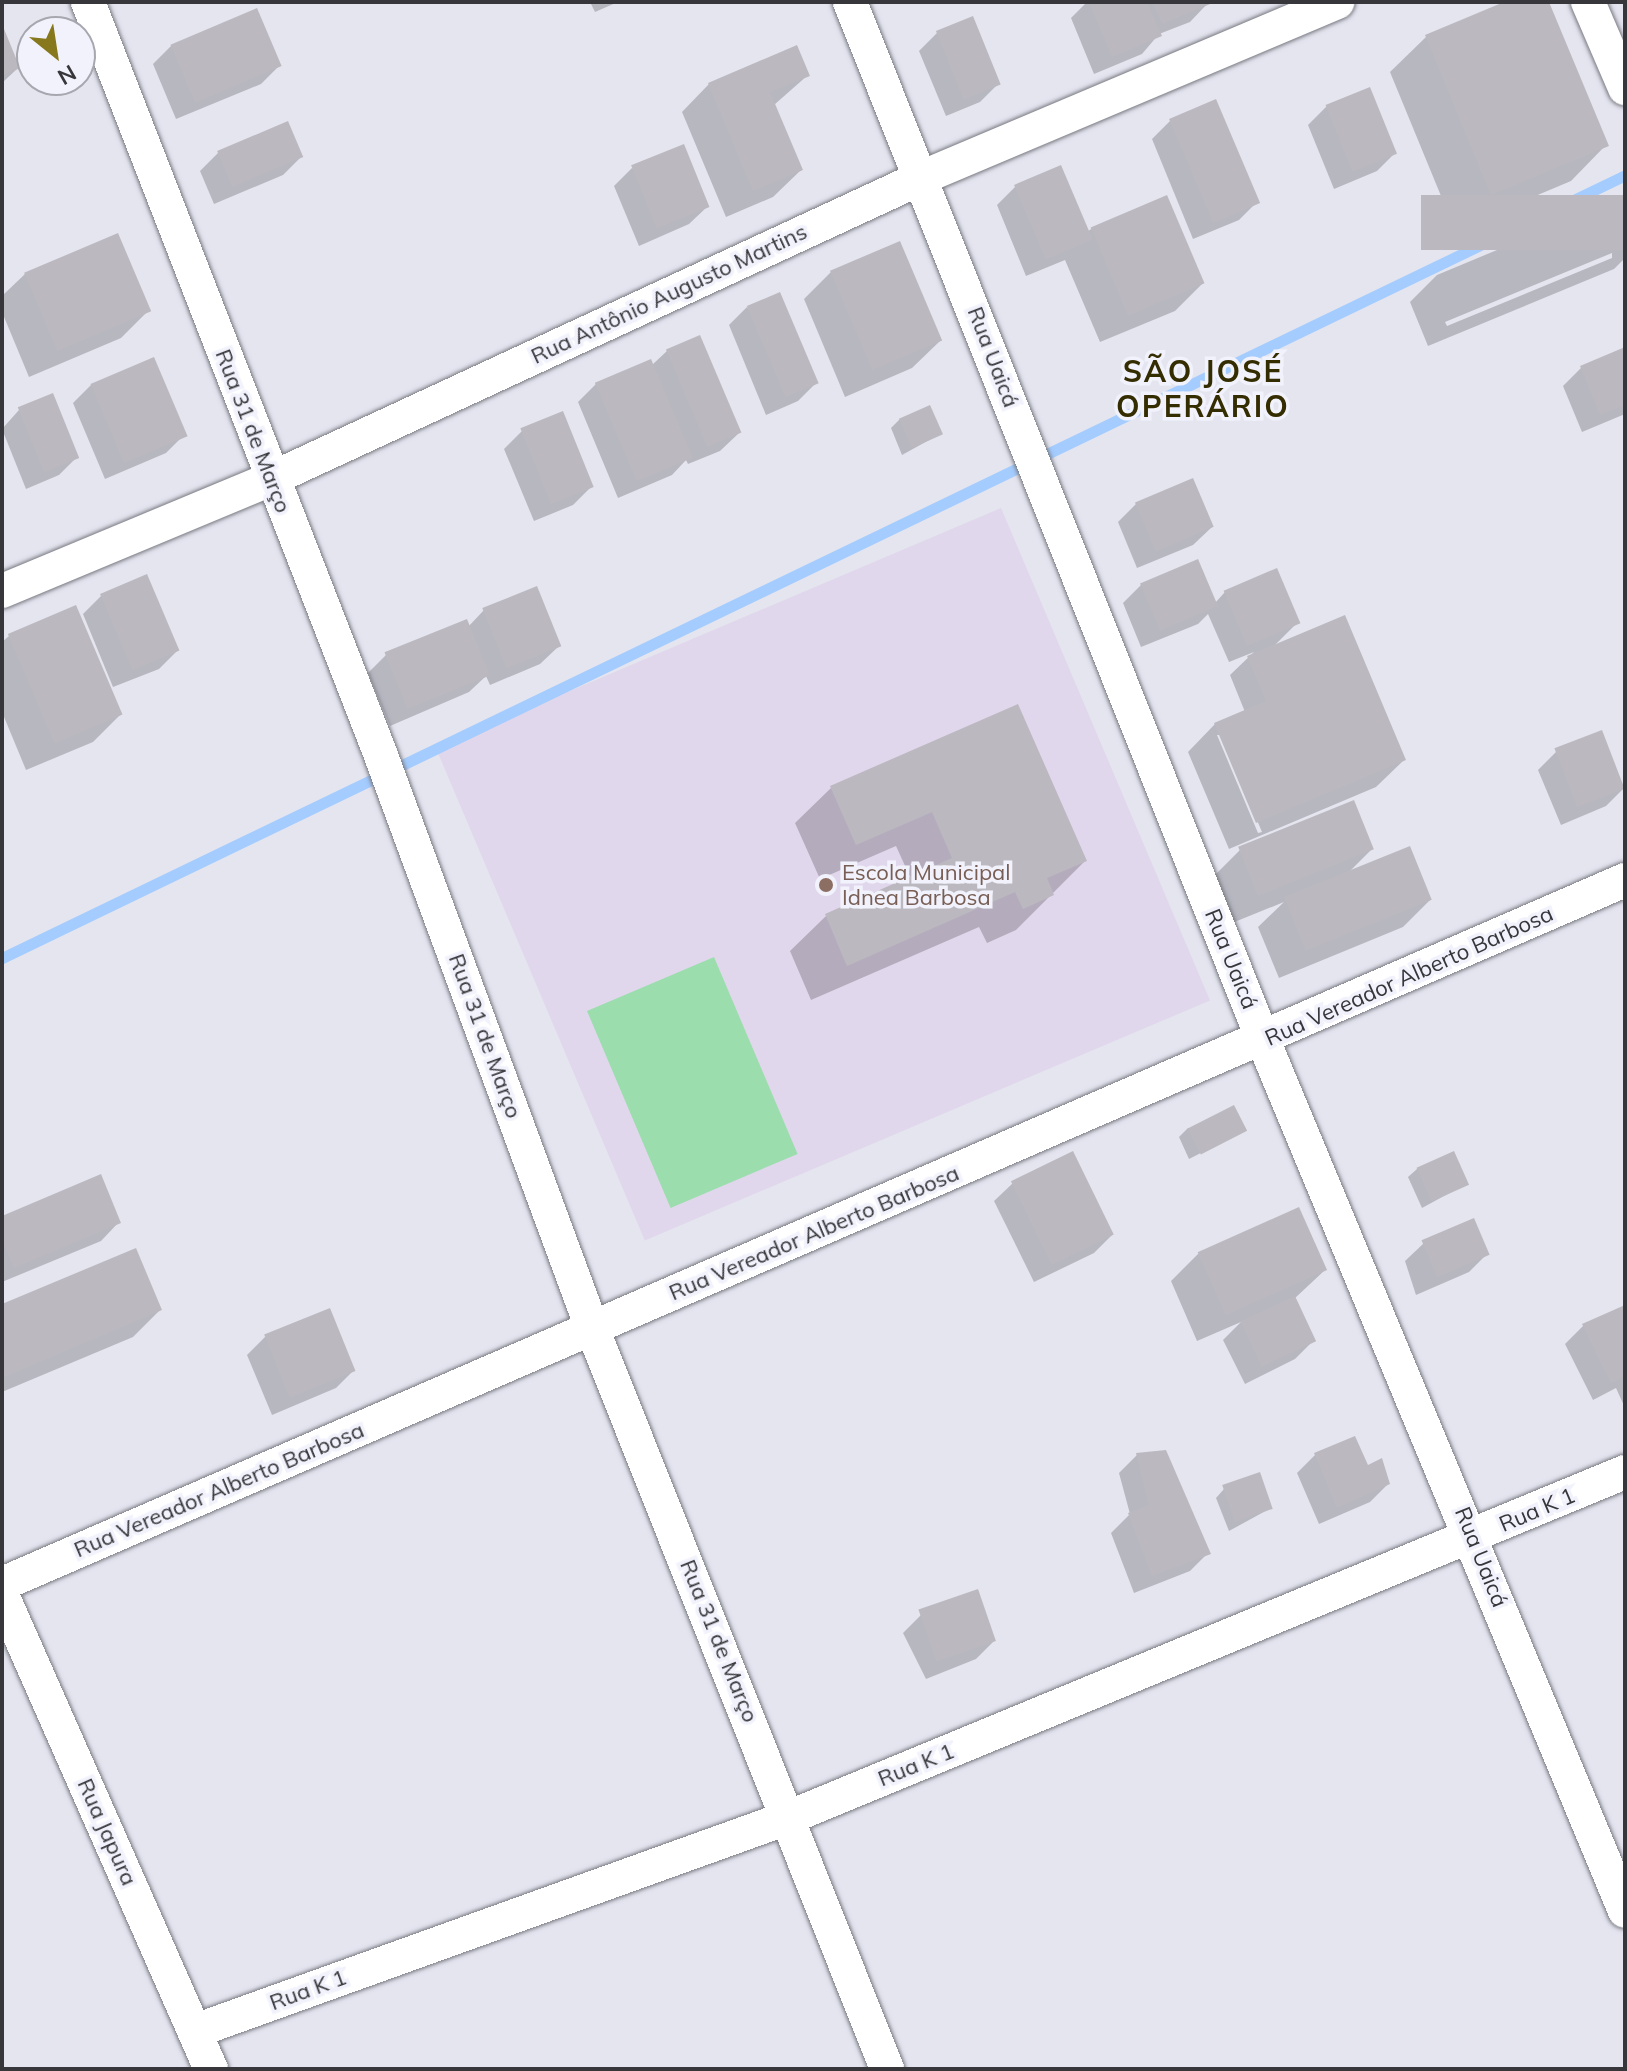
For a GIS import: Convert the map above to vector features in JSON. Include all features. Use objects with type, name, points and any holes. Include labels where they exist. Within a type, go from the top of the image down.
[{"type":"street","name":"Rua 31 de Março","points":[[88,2],[394,789],[592,1328],[790,1817],[887,2069]]},
{"type":"street","name":"Rua Uaicá","points":[[850,2],[923,177],[1263,1040],[1474,1537],[1625,1911]]},
{"type":"street","name":"Rua Antônio Augusto Martins","points":[[2,591],[271,479],[923,177],[1338,2]]},
{"type":"street","points":[[1588,2],[1625,88]]},
{"type":"street","name":"Rua Vereador Alberto Barbosa","points":[[2,1584],[1263,1040],[1625,880]]},
{"type":"street","name":"Rua K 1","points":[[195,2031],[790,1817],[1474,1537],[1625,1472]]},
{"type":"street","name":"Rua Japura","points":[[2,1595],[211,2069]]},
{"type":"shaded area","name":"Escola Municipal Idnea Barbosa","points":[[1001,508],[1210,1000],[645,1240],[436,748]]},
{"type":"green space","points":[[714,957],[798,1154],[671,1208],[587,1011]]},
{"type":"building","points":[[1089,2],[1147,2],[1162,36],[1112,57]]},
{"type":"building","points":[[1153,2],[1215,2],[1162,24]]},
{"type":"building","points":[[1504,2],[1549,2],[1609,146],[1491,195],[1425,35]]},
{"type":"building","points":[[257,8],[282,66],[195,103],[170,45]]},
{"type":"building","points":[[973,16],[1001,85],[964,100],[936,31]]},
{"type":"building","points":[[2,24],[16,58],[16,70],[2,76]]},
{"type":"building","points":[[797,45],[810,76],[770,92],[803,170],[753,191],[708,83]]},
{"type":"building","points":[[1370,87],[1397,154],[1352,172],[1325,105]]},
{"type":"building","points":[[1216,99],[1260,203],[1213,223],[1169,119]]},
{"type":"building","points":[[288,121],[303,157],[232,187],[217,151]]},
{"type":"building","points":[[684,144],[709,207],[657,228],[631,165]]},
{"type":"building","points":[[1061,165],[1093,240],[1046,259],[1014,185]]},
{"type":"building","points":[[1167,195],[1205,283],[1128,316],[1091,227]]},
{"type":"building","points":[[1421,195],[1625,195],[1625,250],[1421,250]]},
{"type":"building","points":[[118,233],[151,311],[57,351],[24,273]]},
{"type":"building","points":[[900,241],[942,340],[872,370],[830,271]]},
{"type":"building","points":[[780,292],[819,383],[786,397],[747,306]]},
{"type":"building","points":[[700,335],[741,433],[707,447],[666,349]]},
{"type":"building","points":[[1625,347],[1625,405],[1600,415],[1580,366]]},
{"type":"building","points":[[154,357],[188,436],[124,463],[90,384]]},
{"type":"building","points":[[651,359],[693,457],[637,481],[595,383]]},
{"type":"building","points":[[53,393],[79,458],[44,472],[18,407]]},
{"type":"building","points":[[930,405],[943,434],[912,448],[899,419]]},
{"type":"building","points":[[563,411],[594,487],[551,504],[520,428]]},
{"type":"building","points":[[1193,478],[1214,527],[1156,551],[1135,503]]},
{"type":"building","points":[[1198,559],[1218,606],[1160,631],[1140,584]]},
{"type":"building","points":[[1277,568],[1300,623],[1247,646],[1224,591]]},
{"type":"building","points":[[147,574],[179,650],[132,670],[100,594]]},
{"type":"building","points":[[537,586],[561,646],[507,668],[482,608]]},
{"type":"building","points":[[76,605],[122,715],[54,743],[8,634]]},
{"type":"building","points":[[1345,615],[1406,760],[1256,823],[1214,723],[1266,701],[1247,656]]},
{"type":"building","points":[[467,619],[490,676],[407,709],[384,652]]},
{"type":"building","points":[[1018,704],[1087,861],[1047,878],[1054,895],[1023,909],[1015,892],[847,966],[825,914],[952,858],[932,812],[856,845],[830,786]]},
{"type":"building","points":[[1602,730],[1625,789],[1577,807],[1554,748]]},
{"type":"building","points":[[1354,800],[1374,849],[1258,896],[1238,847]]},
{"type":"building","points":[[1410,846],[1432,900],[1306,951],[1284,897]]},
{"type":"building","points":[[1234,1105],[1247,1131],[1201,1154],[1188,1129]]},
{"type":"building","points":[[1073,1151],[1114,1235],[1052,1265],[1011,1181]]},
{"type":"building","points":[[1454,1151],[1469,1185],[1432,1201],[1417,1168]]},
{"type":"building","points":[[101,1174],[121,1223],[14,1268],[2,1241],[2,1216]]},
{"type":"building","points":[[1299,1207],[1327,1270],[1226,1315],[1198,1252]]},
{"type":"building","points":[[1474,1218],[1490,1255],[1437,1277],[1422,1240]]},
{"type":"building","points":[[136,1248],[162,1310],[2,1378],[2,1304]]},
{"type":"building","points":[[1295,1296],[1316,1341],[1262,1367],[1241,1321]]},
{"type":"building","points":[[1625,1305],[1625,1376],[1611,1383],[1582,1324]]},
{"type":"building","points":[[330,1308],[355,1371],[290,1398],[264,1335]]},
{"type":"building","points":[[1355,1436],[1368,1465],[1382,1458],[1390,1484],[1337,1508],[1314,1453]]},
{"type":"building","points":[[1166,1450],[1211,1554],[1152,1576],[1128,1513],[1149,1505],[1136,1453]]},
{"type":"building","points":[[1260,1472],[1273,1509],[1235,1522],[1222,1485]]},
{"type":"building","points":[[978,1589],[996,1641],[936,1662],[918,1610]]},
{"type":"waterway","points":[[2,958],[1625,175]]},
{"type":"place","name":"Escola Municipal Idnea Barbosa","points":[[826,885]]},
{"type":"district","name":"SÃO JOSÉ OPERÁRIO","points":[[1203,388]]}]
